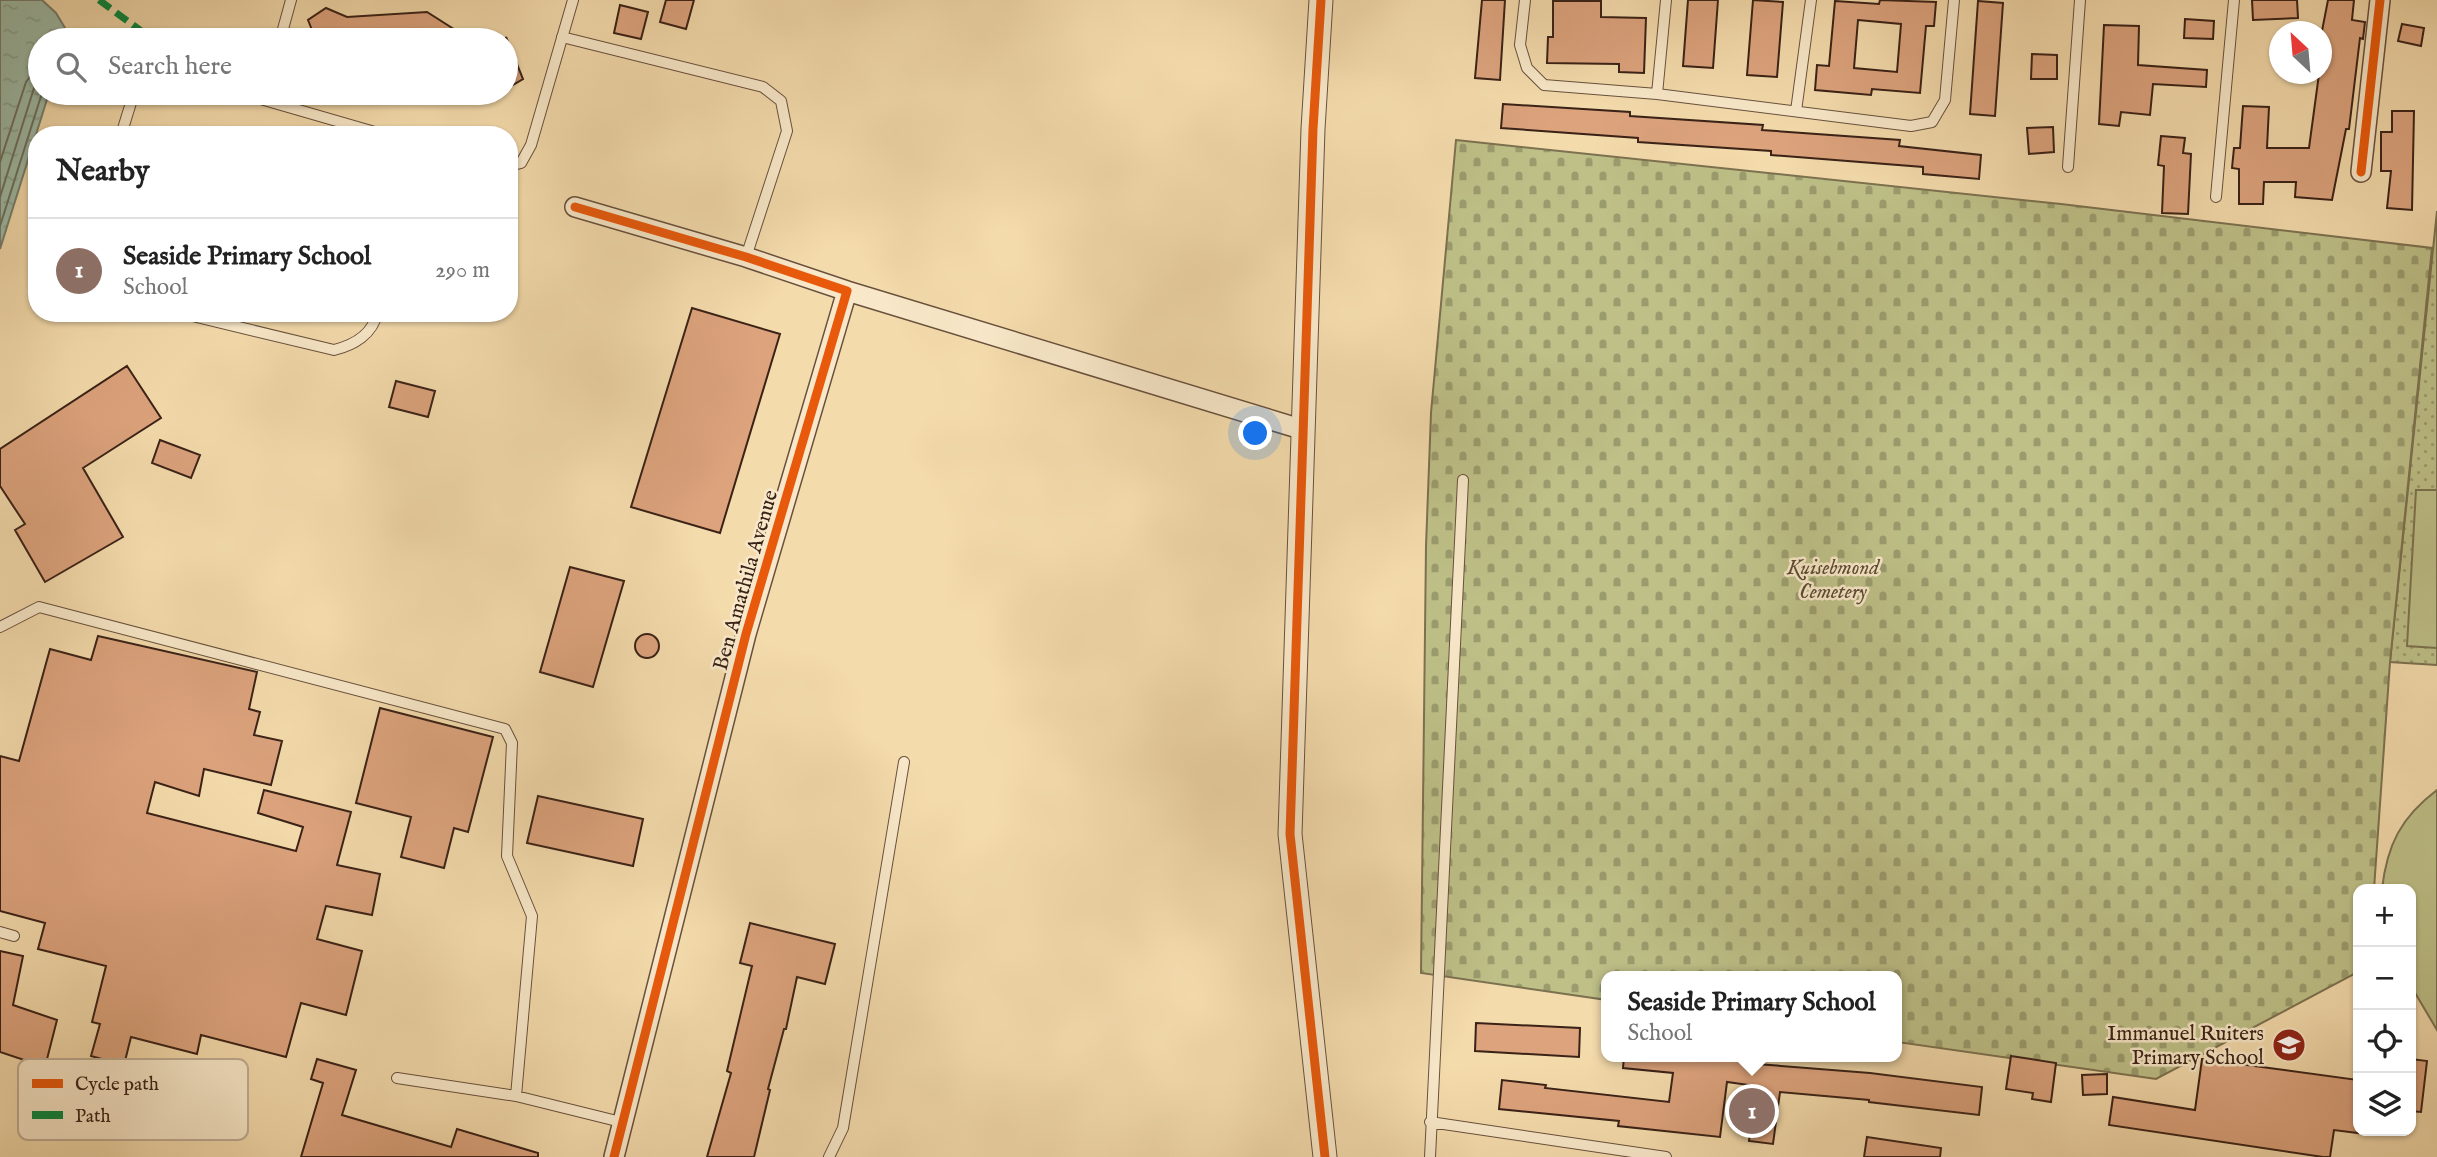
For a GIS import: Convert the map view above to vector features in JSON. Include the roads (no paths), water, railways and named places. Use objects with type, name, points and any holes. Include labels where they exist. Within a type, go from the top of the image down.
[{"type":"street","points":[[1321,0],[1313,129],[1290,834],[1325,1157]]},
{"type":"street","points":[[2361,172],[2380,0]]},
{"type":"street","points":[[575,206],[1304,430]]},
{"type":"street","name":"Ben Amathila Avenue","points":[[614,1157],[746,634],[847,291]]},
{"type":"lane","points":[[283,28],[291,0]]},
{"type":"lane","points":[[1525,0],[1520,45],[1527,68],[1544,85],[1657,94],[1911,126],[1932,122],[1945,100],[1954,0]]},
{"type":"lane","points":[[1657,94],[1666,0]]},
{"type":"lane","points":[[1797,111],[1811,0]]},
{"type":"lane","points":[[2068,167],[2080,0]]},
{"type":"lane","points":[[2216,197],[2234,0]]},
{"type":"lane","points":[[518,164],[531,145],[562,37],[569,1]]},
{"type":"lane","points":[[562,37],[763,87],[781,101],[787,131],[746,257]]},
{"type":"lane","points":[[124,126],[130,105]]},
{"type":"lane","points":[[293,105],[358,126]]},
{"type":"lane","points":[[217,322],[334,350],[353,345],[375,322]]},
{"type":"lane","points":[[1430,1157],[1462,480]]},
{"type":"lane","points":[[0,627],[39,607],[505,729],[512,743],[507,856],[532,916],[516,1096]]},
{"type":"lane","points":[[829,1157],[843,1128],[904,762]]},
{"type":"lane","points":[[0,932],[14,936]]},
{"type":"lane","points":[[397,1078],[516,1096],[621,1122]]},
{"type":"lane","points":[[1430,1122],[1665,1157]]},
{"type":"water","points":[[0,0],[42,0],[56,13],[65,28],[28,28],[28,105],[45,105],[39,126],[28,126],[28,160],[0,249]]},
{"type":"place","name":"Immanuel Ruiters Primary School","points":[[2289,1045]]},
{"type":"place","name":"Seaside Primary School","points":[[1752,1111]]},
{"type":"park label","name":"Kuisebmond Cemetery","points":[[1833,579]]}]
